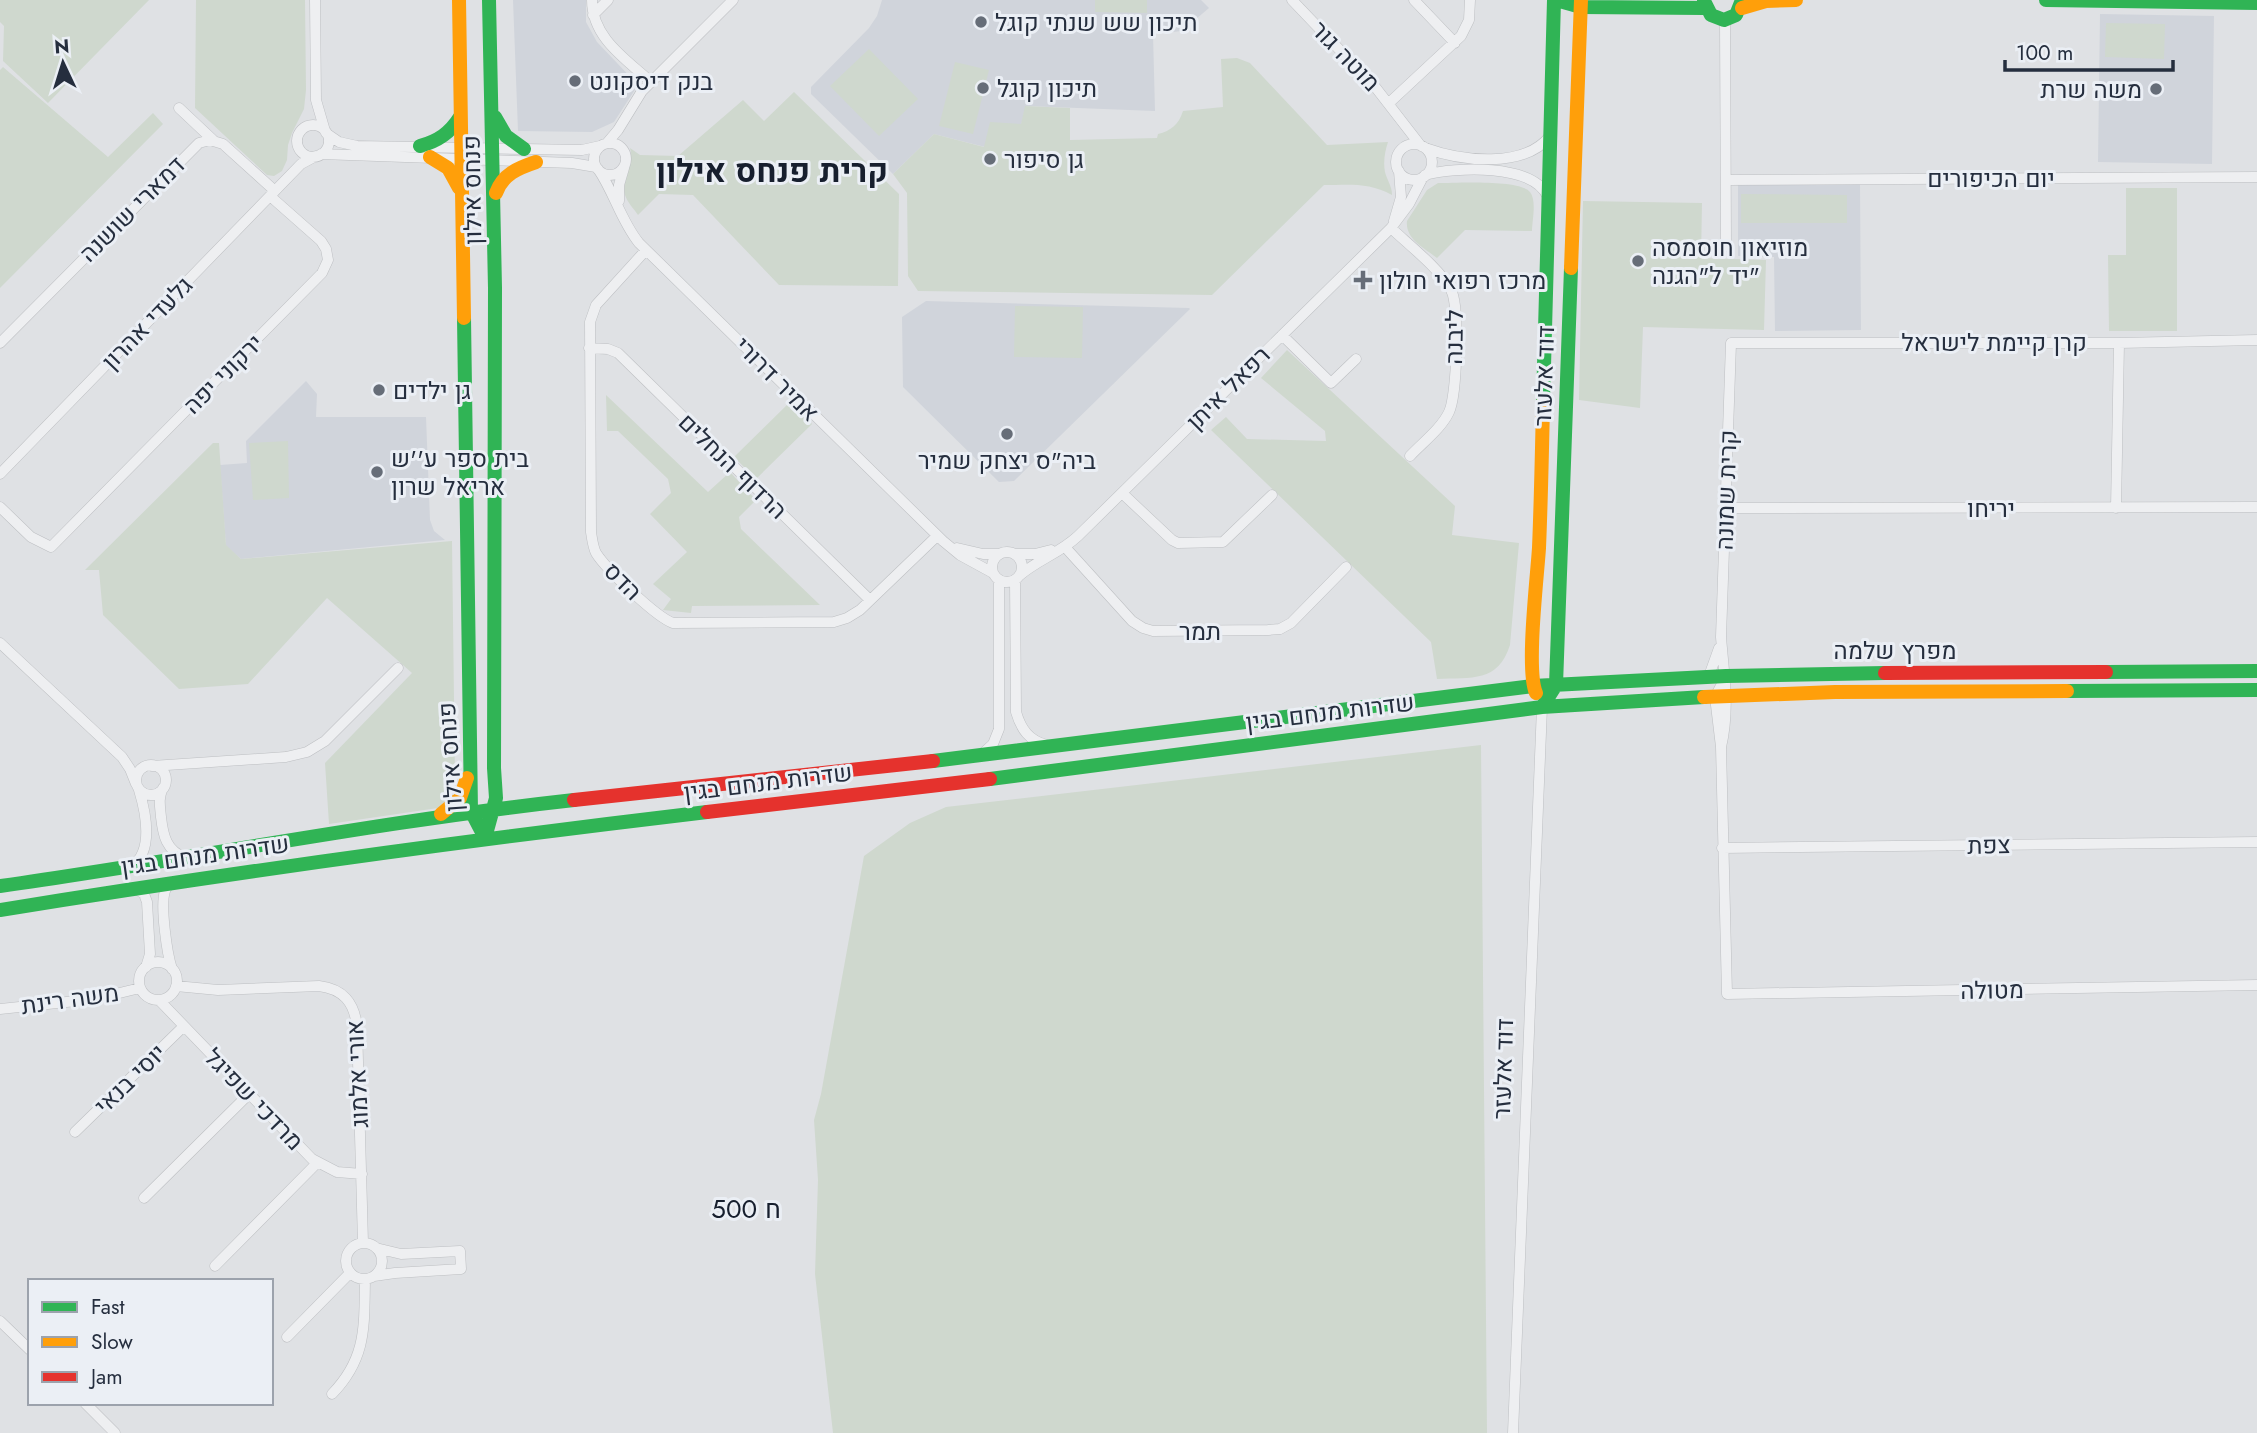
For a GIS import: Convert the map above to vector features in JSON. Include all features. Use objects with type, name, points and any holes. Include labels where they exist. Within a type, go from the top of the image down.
[{"type":"street","points":[[315,0],[316,100],[328,145],[319,155]]},
{"type":"street","name":"פנחס אילון","points":[[459,0],[471,811],[485,838]]},
{"type":"street","name":"פנחס אילון","points":[[485,838],[496,798],[495,198],[489,0]]},
{"type":"street","points":[[592,0],[593,15],[600,32],[608,43],[651,82]]},
{"type":"street","points":[[593,15],[608,0]]},
{"type":"street","points":[[597,168],[594,157],[616,133],[637,97],[733,0]]},
{"type":"street","name":"מוטה גור","points":[[1292,0],[1389,103],[1423,147]]},
{"type":"street","points":[[1414,0],[1455,43]]},
{"type":"street","points":[[1389,103],[1455,43],[1468,23],[1470,0]]},
{"type":"street","points":[[1555,0],[1581,4],[1704,4],[1712,18],[1725,21],[1735,17],[1742,4],[1796,0]]},
{"type":"street","name":"דוד אלעזר","points":[[1513,1433],[1542,707],[1533,686],[1533,650],[1539,545],[1555,0]]},
{"type":"street","points":[[2046,0],[2257,3]]},
{"type":"street","name":"דוד אלעזר","points":[[1542,707],[1556,684],[1581,4]]},
{"type":"street","points":[[1725,21],[1726,246]]},
{"type":"street","points":[[293,173],[298,137],[310,118],[316,100]]},
{"type":"street","points":[[179,108],[213,140],[223,144],[272,194]]},
{"type":"street","points":[[493,113],[502,132],[524,149]]},
{"type":"street","name":"מוטה גור","points":[[1397,114],[1401,136],[1398,155]]},
{"type":"street","points":[[425,152],[448,134],[461,116]]},
{"type":"street","points":[[620,208],[619,185],[627,160],[622,137],[626,117]]},
{"type":"street","points":[[303,129],[314,125],[339,142],[353,145],[425,152],[448,168],[462,194]]},
{"type":"street","points":[[1548,197],[1538,184],[1512,173],[1453,171],[1409,179],[1399,171],[1396,163],[1398,155],[1407,145],[1459,157],[1511,158],[1532,152],[1551,136]]},
{"type":"street","name":"דמארי שושנה","points":[[0,343],[193,147],[213,140]]},
{"type":"street","points":[[494,154],[524,149],[582,150],[617,144],[624,150]]},
{"type":"street","points":[[298,147],[307,155],[425,152],[494,154],[536,162],[572,163],[597,168],[606,175],[619,173],[624,168]]},
{"type":"street","points":[[1423,147],[1430,155],[1432,163],[1424,176]]},
{"type":"street","name":"גלעדי אהרון","points":[[0,474],[305,161],[319,155]]},
{"type":"street","points":[[495,198],[501,181],[506,176],[536,162]]},
{"type":"street","name":"אמיר דרורי","points":[[597,168],[631,232],[646,250],[941,539],[996,576]]},
{"type":"street","name":"רפאל איתן","points":[[1391,228],[1401,197],[1399,171]]},
{"type":"street","name":"רפאל איתן","points":[[1017,578],[1040,560],[1065,547],[1391,228],[1409,204],[1424,176]]},
{"type":"street","name":"יום הכיפורים","points":[[1726,180],[2257,177]]},
{"type":"street","name":"ירקוני יפה","points":[[0,507],[31,537],[51,547],[324,270],[328,260],[324,245],[272,194]]},
{"type":"street","name":"ליבנה","points":[[1391,228],[1445,280],[1454,296],[1457,310],[1451,407],[1442,423],[1409,456]]},
{"type":"street","name":"הדס","points":[[646,250],[593,311],[589,325],[592,541],[601,560],[658,616],[670,622],[687,624],[834,622],[853,615],[941,539]]},
{"type":"street","points":[[1282,335],[1331,383],[1356,359]]},
{"type":"street","name":"קרן קיימת לישראל","points":[[1731,343],[2119,343],[2257,340]]},
{"type":"street","name":"קרית שמונה","points":[[1709,676],[1719,651],[1721,637],[1731,343]]},
{"type":"street","points":[[2116,508],[2119,343]]},
{"type":"street","name":"הרדוף הנחלים","points":[[589,348],[608,349],[618,353],[870,600]]},
{"type":"street","points":[[1122,493],[1178,543],[1223,542],[1272,495]]},
{"type":"street","name":"יריחו","points":[[1726,508],[2257,507]]},
{"type":"street","name":"אמיר דרורי","points":[[941,539],[972,553],[999,554]]},
{"type":"street","points":[[975,756],[990,748],[999,729],[996,576],[992,563],[999,554],[1006,552],[1035,554],[1065,547]]},
{"type":"street","name":"תמר","points":[[1065,547],[1132,621],[1143,628],[1157,631],[1280,629],[1296,619],[1346,567]]},
{"type":"street","points":[[1015,554],[1022,564],[1017,578],[1016,712],[1029,737],[1044,745],[1058,747]]},
{"type":"street","points":[[996,576],[1005,582],[1017,578]]},
{"type":"street","name":"קרית שמונה","points":[[1721,637],[1726,676]]},
{"type":"street","points":[[0,643],[127,762],[138,787],[144,815],[145,848],[140,860],[130,868]]},
{"type":"street","points":[[1511,688],[1526,668],[1533,650]]},
{"type":"street","points":[[191,762],[173,772],[158,793],[145,794],[138,787],[138,772],[150,766],[191,762],[286,757],[311,750],[325,741],[398,667]]},
{"type":"street","name":"מפרץ שלמה","points":[[1533,686],[1709,676],[1836,673],[2257,671]]},
{"type":"street","points":[[1722,848],[1721,696],[1726,676]]},
{"type":"street","name":"שדרות מנחם בגין","points":[[0,886],[130,868],[471,811],[1058,747],[1533,686]]},
{"type":"street","name":"מפרץ שלמה","points":[[1542,707],[1721,696],[1848,692],[2257,690]]},
{"type":"street","name":"שדרות מנחם בגין","points":[[0,910],[131,888],[485,838],[997,778],[1542,707]]},
{"type":"street","points":[[116,751],[133,761],[162,771],[164,785],[159,802],[164,838],[174,852],[187,858]]},
{"type":"street","points":[[494,768],[506,796],[534,804]]},
{"type":"street","points":[[439,816],[460,798],[470,771]]},
{"type":"street","name":"צפת","points":[[1722,848],[2257,842]]},
{"type":"street","name":"מטולה","points":[[1722,848],[1727,994],[2257,985]]},
{"type":"street","points":[[131,888],[142,892],[146,899],[150,954],[139,977],[140,988],[148,997],[159,1000],[170,995],[176,986],[176,977],[167,949],[164,897],[166,888],[174,882]]},
{"type":"street","points":[[146,967],[159,963],[172,969]]},
{"type":"street","name":"אורי אלמוג","points":[[176,986],[213,990],[319,986],[335,989],[345,996],[352,1007],[357,1026],[362,1243]]},
{"type":"street","name":"משה רינת","points":[[0,1009],[95,999],[140,988]]},
{"type":"street","name":"מרדכי שפיגל","points":[[159,1000],[317,1163],[337,1172],[362,1174]]},
{"type":"street","name":"יוסי בנאי","points":[[75,1132],[184,1026]]},
{"type":"street","points":[[144,1198],[249,1094]]},
{"type":"street","points":[[215,1266],[317,1163]]},
{"type":"street","points":[[362,1243],[376,1248],[401,1254],[460,1251],[461,1269],[395,1273],[370,1278],[356,1278],[350,1273],[345,1263],[347,1254],[354,1246],[362,1243]]},
{"type":"street","points":[[332,1395],[351,1370],[361,1349],[370,1278],[379,1271],[382,1263],[376,1248]]},
{"type":"street","points":[[286,1337],[350,1273]]},
{"type":"street","points":[[0,1321],[28,1348]]},
{"type":"street","points":[[87,1405],[115,1433]]},
{"type":"shaded area","points":[[0,0],[149,0],[48,103],[3,61],[4,26],[0,22]]},
{"type":"shaded area","points":[[196,0],[305,0],[304,109],[288,145],[287,160],[282,171],[274,176],[267,175],[195,108]]},
{"type":"shaded area","points":[[513,0],[586,0],[586,22],[597,42],[638,85],[614,122],[592,132],[518,131]]},
{"type":"shaded area","name":"תיכון קוגל","points":[[882,0],[1201,0],[1209,8],[1182,31],[1153,34],[1155,111],[1026,106],[1021,125],[985,147],[934,134],[893,174],[811,94],[811,87],[869,28],[877,16]]},
{"type":"shaded area","points":[[1095,0],[1147,0],[1147,13],[1095,12]]},
{"type":"shaded area","name":"משה שרת","points":[[2100,14],[2214,16],[2212,164],[2098,162]]},
{"type":"shaded area","points":[[2106,23],[2165,24],[2164,59],[2105,57]]},
{"type":"shaded area","points":[[869,49],[918,99],[879,136],[830,86]]},
{"type":"shaded area","points":[[1237,58],[1250,63],[1327,145],[1388,142],[1384,168],[1392,195],[1367,186],[1324,185],[1212,295],[918,291],[908,276],[907,193],[893,174],[934,134],[984,147],[990,122],[1021,124],[1025,106],[1070,108],[1070,140],[1157,138],[1158,134],[1174,126],[1183,111],[1223,107],[1221,59]]},
{"type":"shaded area","points":[[955,62],[989,70],[973,134],[939,126]]},
{"type":"shaded area","points":[[3,67],[108,157],[153,113],[163,124],[0,288],[0,70]]},
{"type":"shaded area","points":[[794,92],[899,194],[898,286],[779,285],[693,195],[659,194],[638,215],[627,200],[624,190],[631,161],[630,148],[640,155],[678,156],[743,100],[764,121]]},
{"type":"shaded area","points":[[1438,183],[1501,183],[1524,188],[1530,192],[1533,200],[1532,231],[1465,230],[1437,258],[1412,238],[1407,221],[1427,190]]},
{"type":"shaded area","points":[[1860,184],[1861,330],[1775,331],[1774,257],[1738,256],[1738,185]]},
{"type":"shaded area","points":[[2126,188],[2177,188],[2177,331],[2109,331],[2108,255],[2126,255]]},
{"type":"shaded area","points":[[1741,194],[1847,195],[1847,223],[1741,223]]},
{"type":"shaded area","name":"מוזיאון חוסמסה יד ל\"הגנה\"","points":[[1583,201],[1702,203],[1701,258],[1766,260],[1764,330],[1643,327],[1640,408],[1579,400]]},
{"type":"shaded area","name":"ביה\"ס יצחק שמיר","points":[[926,301],[1190,309],[1014,481],[999,482],[903,387],[902,317]]},
{"type":"shaded area","points":[[1015,306],[1083,307],[1082,358],[1014,357]]},
{"type":"shaded area","points":[[1287,350],[1455,506],[1452,535],[1519,543],[1510,645],[1505,657],[1491,672],[1482,676],[1437,679],[1431,642],[1211,430],[1226,417],[1247,439],[1326,441],[1325,431],[1261,378]]},
{"type":"shaded area","points":[[306,381],[317,394],[316,417],[426,417],[430,520],[434,531],[445,540],[241,559],[226,546],[220,465],[247,463],[246,441]]},
{"type":"shaded area","points":[[606,395],[708,492],[730,472],[756,500],[739,517],[741,529],[820,605],[692,606],[691,613],[663,610],[671,599],[653,584],[687,552],[650,514],[671,493],[668,479],[618,431],[607,431]]},
{"type":"shaded area","points":[[790,402],[812,424],[756,479],[734,457]]},
{"type":"shaded area","points":[[288,441],[289,498],[253,500],[249,443]]},
{"type":"shaded area","points":[[213,443],[219,443],[226,545],[241,559],[452,541],[455,778],[451,796],[438,808],[329,824],[325,763],[412,673],[327,598],[248,684],[179,689],[103,615],[99,570],[85,570]]},
{"type":"shaded area","points":[[1481,745],[1487,1433],[833,1433],[815,1274],[818,1180],[814,1120],[864,856],[910,823],[946,807]]},
{"type":"traffic: fast","points":[[485,838],[496,798],[495,288],[489,0]]},
{"type":"traffic: fast","points":[[1543,403],[1554,0]]},
{"type":"traffic: fast","points":[[1556,0],[1581,7],[1704,8]]},
{"type":"traffic: fast","points":[[1704,1],[1711,15],[1724,20],[1736,15],[1742,0]]},
{"type":"traffic: fast","points":[[2046,0],[2257,3]]},
{"type":"traffic: fast","points":[[420,146],[443,136],[460,117]]},
{"type":"traffic: fast","points":[[495,117],[506,136],[524,149]]},
{"type":"traffic: fast","points":[[1542,707],[1556,685],[1571,268]]},
{"type":"traffic: fast","points":[[464,318],[471,811],[485,838]]},
{"type":"traffic: fast","points":[[2106,672],[2257,671]]},
{"type":"traffic: fast","points":[[933,761],[1533,686],[1726,676],[1885,673]]},
{"type":"traffic: fast","points":[[2067,691],[2257,690]]},
{"type":"traffic: fast","points":[[990,779],[1542,707],[1704,697]]},
{"type":"traffic: fast","points":[[0,886],[359,829],[574,800]]},
{"type":"traffic: fast","points":[[0,910],[353,857],[707,812]]},
{"type":"traffic: slow","points":[[459,0],[464,318]]},
{"type":"traffic: slow","points":[[1571,268],[1581,0]]},
{"type":"traffic: slow","points":[[1742,8],[1766,1],[1796,0]]},
{"type":"traffic: slow","points":[[430,157],[448,168],[459,188]]},
{"type":"traffic: slow","points":[[496,193],[512,173],[536,162]]},
{"type":"traffic: slow","points":[[1536,693],[1532,645],[1539,548],[1543,403]]},
{"type":"traffic: slow","points":[[1704,697],[1835,692],[2067,691]]},
{"type":"traffic: slow","points":[[441,814],[460,798],[467,778]]},
{"type":"traffic: jam","points":[[1885,673],[2106,672]]},
{"type":"traffic: jam","points":[[574,800],[933,761]]},
{"type":"traffic: jam","points":[[707,812],[990,779]]},
{"type":"place","name":"תיכון שש שנתי קוגל","points":[[981,22]]},
{"type":"place","name":"בנק דיסקונט","points":[[575,81]]},
{"type":"place","name":"תיכון קוגל","points":[[983,88]]},
{"type":"place","name":"משה שרת","points":[[2156,89]]},
{"type":"place","name":"גן סיפור","points":[[990,159]]},
{"type":"place","name":"מוזיאון חוסמסה יד ל\"הגנה\"","points":[[1638,261]]},
{"type":"place","name":"מרכז רפואי חולון","points":[[1363,280]]},
{"type":"place","name":"גן ילדים","points":[[379,390]]},
{"type":"place","name":"ביה\"ס יצחק שמיר","points":[[1007,434]]},
{"type":"place","name":"בית ספר ע''ש אריאל שרון","points":[[377,472]]},
{"type":"district","name":"קרית פנחס אילון","points":[[772,171]]},
{"type":"district","name":"ח 500","points":[[746,1209]]}]
